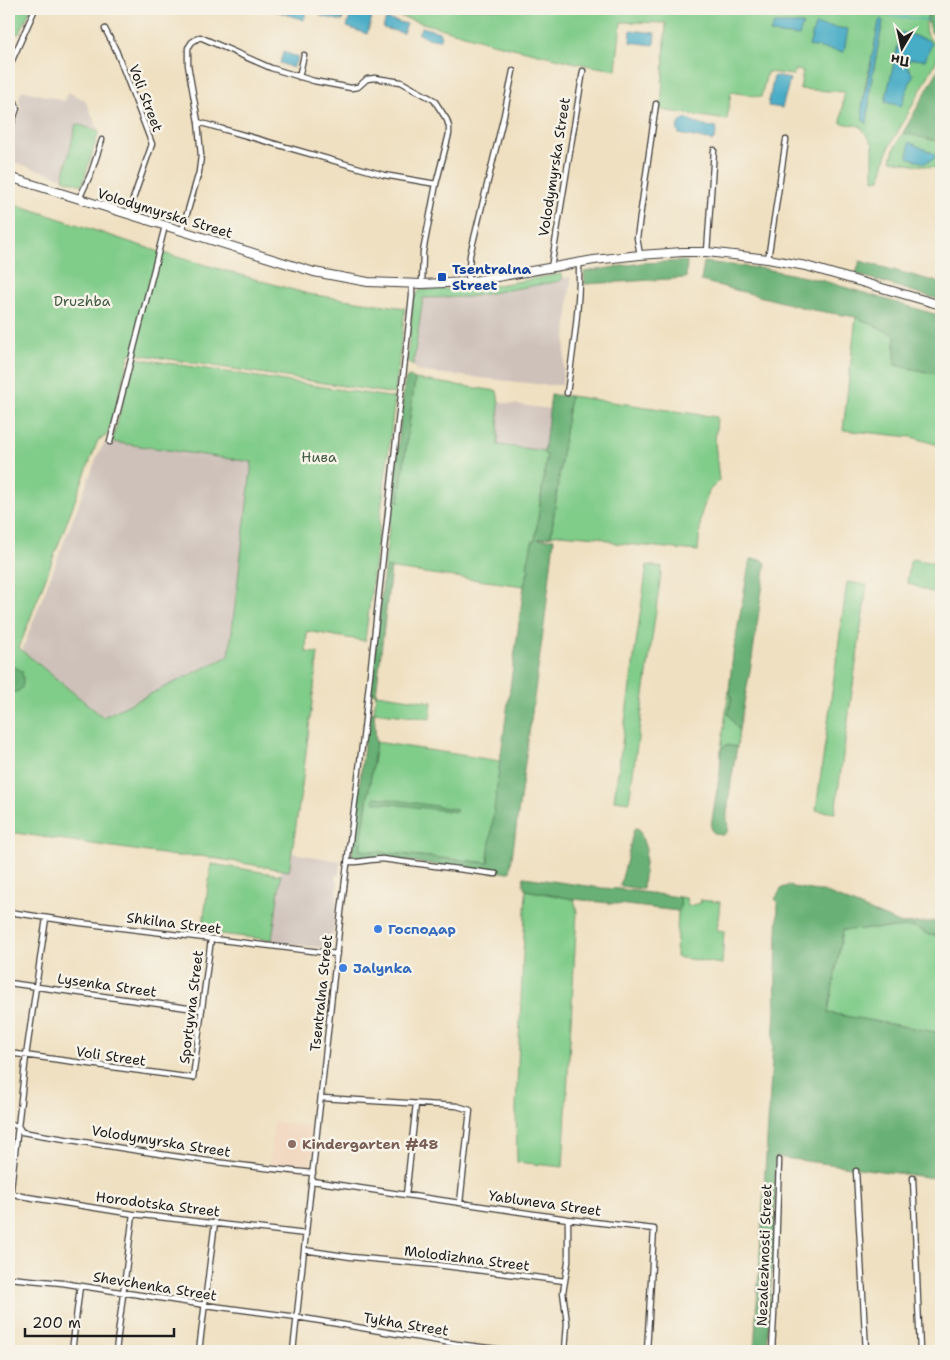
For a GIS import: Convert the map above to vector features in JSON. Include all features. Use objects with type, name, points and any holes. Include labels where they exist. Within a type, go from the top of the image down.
[{"type":"main road","name":"Volodymyrska Street","points":[[9,177],[314,272],[368,282],[422,284],[468,282],[579,263],[640,255],[708,252],[768,259],[806,266],[941,305]]},
{"type":"street","points":[[9,67],[35,9]]},
{"type":"street","name":"Voli Street","points":[[105,29],[116,50],[152,144],[128,214]]},
{"type":"street","name":"Volodymyrska Street","points":[[182,231],[199,172],[201,156],[198,122],[188,64],[188,48],[192,42],[200,37],[271,68],[299,77],[350,88],[358,87],[367,79],[375,78],[401,82],[434,100],[447,120],[449,134],[436,184],[423,252],[422,284]]},
{"type":"street","points":[[299,77],[304,55]]},
{"type":"street","points":[[468,282],[470,256],[513,71]]},
{"type":"street","name":"Volodymyrska Street","points":[[551,268],[583,71]]},
{"type":"street","points":[[9,99],[15,102],[17,108],[9,132]]},
{"type":"street","points":[[640,255],[637,238],[656,104]]},
{"type":"street","points":[[198,122],[384,175],[436,184]]},
{"type":"street","points":[[79,199],[91,173],[102,140]]},
{"type":"street","points":[[768,259],[786,140]]},
{"type":"street","points":[[708,252],[714,150]]},
{"type":"street","points":[[110,442],[165,226]]},
{"type":"street","points":[[567,393],[575,338],[579,263]]},
{"type":"street","name":"Tsentralna Street","points":[[293,1351],[412,284]]},
{"type":"street","points":[[348,862],[382,859],[496,874]]},
{"type":"street","name":"Shkilna Street","points":[[9,912],[337,954]]},
{"type":"street","points":[[9,1206],[26,1056],[46,918]]},
{"type":"street","name":"Sportyvna Street","points":[[193,1078],[210,939]]},
{"type":"street","name":"Lysenka Street","points":[[9,983],[202,1010]]},
{"type":"street","name":"Voli Street","points":[[9,1053],[193,1078]]},
{"type":"street","points":[[322,1098],[457,1106],[470,1110],[460,1202]]},
{"type":"street","points":[[406,1194],[416,1104]]},
{"type":"street","name":"Volodymyrska Street","points":[[9,1124],[18,1126],[22,1132],[107,1146],[231,1164],[313,1173]]},
{"type":"street","name":"Nezalezhnosti Street","points":[[772,1351],[779,1160]]},
{"type":"street","points":[[856,1171],[866,1351]]},
{"type":"street","points":[[913,1178],[920,1351]]},
{"type":"street","name":"Yabluneva Street","points":[[312,1181],[654,1230],[648,1351]]},
{"type":"street","name":"Horodotska Street","points":[[10,1192],[20,1196],[133,1214],[306,1234]]},
{"type":"street","points":[[116,1351],[133,1214]]},
{"type":"street","points":[[566,1351],[567,1323],[563,1292],[568,1262],[568,1218]]},
{"type":"street","points":[[199,1351],[206,1305],[214,1222]]},
{"type":"street","name":"Molodizhna Street","points":[[304,1250],[565,1281]]},
{"type":"street","name":"Shevchenka Street","points":[[9,1278],[80,1286],[297,1317]]},
{"type":"street","points":[[72,1351],[80,1286]]},
{"type":"street","name":"Tykha Street","points":[[297,1317],[457,1344],[512,1351]]},
{"type":"street","points":[[456,1351],[457,1344]]},
{"type":"shaded area","points":[[22,90],[64,101],[68,92],[85,100],[99,131],[76,124],[63,178],[14,162],[9,143],[21,109],[19,98]]},
{"type":"shaded area","points":[[571,277],[562,385],[545,385],[417,371],[413,366],[423,298],[468,297],[560,281],[563,278]]},
{"type":"shaded area","points":[[499,402],[549,409],[545,451],[498,445]]},
{"type":"shaded area","points":[[106,441],[252,462],[229,656],[103,717],[22,650],[99,452]]},
{"type":"shaded area","points":[[292,853],[340,861],[339,874],[336,876],[338,883],[331,949],[274,942],[272,940],[281,869],[289,870]]},
{"type":"shaded area","name":"Kindergarten #48","points":[[274,1122],[315,1127],[310,1170],[269,1167]]},
{"type":"green space","points":[[9,9],[31,9],[19,34],[9,30]]},
{"type":"green space","points":[[374,9],[929,9],[926,33],[936,45],[938,52],[936,62],[889,147],[880,179],[873,180],[873,144],[860,126],[841,123],[844,92],[800,89],[803,71],[795,70],[793,75],[767,72],[761,97],[731,92],[727,120],[661,110],[666,23],[621,22],[616,70],[585,65],[492,43]],"holes":[[[883,21],[871,83],[867,123],[863,120],[864,95]],[[901,32],[911,59],[885,103]]]},
{"type":"green space","points":[[929,9],[941,9],[941,44],[930,28],[928,19]]},
{"type":"green space","points":[[941,65],[941,142],[903,133]]},
{"type":"green space","points":[[76,124],[99,131],[82,185],[63,179]]},
{"type":"green space","points":[[903,133],[941,142],[941,169],[891,160],[894,149]]},
{"type":"green space","points":[[9,202],[163,253],[308,294],[405,308],[395,394],[130,353],[110,427],[106,436],[98,440],[19,648],[103,717],[229,656],[252,462],[112,442],[135,358],[395,398],[365,641],[307,631],[306,652],[318,653],[302,786],[289,871],[201,856],[176,856],[9,832]]},
{"type":"green space","points":[[687,261],[686,278],[585,284],[584,272],[641,263]]},
{"type":"green space","points":[[860,261],[941,283],[941,300],[856,274]]},
{"type":"green space","points":[[704,262],[766,269],[824,281],[941,316],[941,375],[895,365],[895,335],[856,317],[813,310],[701,281]]},
{"type":"green space","points":[[561,274],[563,278],[560,281],[468,297],[423,298],[413,366],[407,361],[413,301],[420,290],[470,288],[470,291],[480,291],[481,287]]},
{"type":"green space","points":[[856,317],[895,335],[895,365],[941,375],[941,446],[912,437],[843,430]]},
{"type":"green space","points":[[409,376],[415,379],[399,502],[395,500],[393,495],[404,385]]},
{"type":"green space","points":[[415,379],[497,391],[499,402],[498,445],[545,451],[547,454],[535,540],[532,543],[527,567],[529,568],[524,586],[386,568],[384,570],[393,495],[395,500],[399,501]]},
{"type":"green space","points":[[551,395],[570,396],[551,536],[538,539],[554,539],[510,872],[492,872],[383,858],[355,861],[351,859],[364,746],[370,714],[374,712],[376,742],[360,850],[489,863],[488,858],[500,761],[524,586],[529,569],[527,567],[532,542],[535,540],[547,455],[544,454]]},
{"type":"green space","points":[[570,396],[717,417],[715,442],[719,481],[709,491],[701,515],[698,551],[615,543],[599,537],[559,534],[551,536]]},
{"type":"green space","points":[[750,559],[763,560],[766,563],[739,730],[728,714],[731,705],[729,690],[733,654]]},
{"type":"green space","points":[[912,559],[941,564],[941,596],[907,583]]},
{"type":"green space","points":[[647,565],[662,567],[629,802],[614,800]]},
{"type":"green space","points":[[391,568],[376,694],[371,693],[384,570]]},
{"type":"green space","points":[[847,582],[867,585],[835,813],[816,810]]},
{"type":"green space","points":[[9,668],[22,671],[23,683],[21,689],[9,693]]},
{"type":"green space","points":[[729,690],[731,696],[731,716],[739,730],[737,747],[726,745],[721,749]]},
{"type":"green space","points":[[376,694],[432,702],[430,719],[374,712]]},
{"type":"green space","points":[[376,742],[500,761],[490,863],[360,850]]},
{"type":"green space","points":[[726,745],[737,747],[728,806],[728,829],[726,833],[721,835],[712,831],[711,826],[720,772],[721,749]]},
{"type":"green space","points":[[375,797],[456,809],[456,812],[375,802],[373,800]]},
{"type":"green space","points":[[635,828],[639,829],[646,849],[643,889],[620,886]]},
{"type":"green space","points":[[211,864],[281,875],[272,940],[202,932]]},
{"type":"green space","points":[[524,877],[679,897],[680,904],[678,911],[574,899],[526,890],[523,884]]},
{"type":"green space","points":[[787,886],[824,892],[902,924],[941,921],[940,936],[929,935],[915,927],[843,930],[828,1013],[941,1033],[941,1179],[776,1157],[775,1218],[767,1351],[754,1351],[775,1010],[778,902],[775,899],[782,888]]},
{"type":"green space","points":[[526,890],[574,899],[577,912],[563,1167],[517,1162],[516,1108]]},
{"type":"green space","points":[[679,897],[686,898],[688,906],[701,903],[700,900],[720,902],[717,930],[724,931],[722,964],[676,957],[678,911],[681,902]]},
{"type":"green space","points":[[915,927],[929,935],[940,936],[941,933],[941,1033],[828,1013],[843,930]]},
{"type":"water","points":[[273,9],[307,9],[304,20]]},
{"type":"water","points":[[322,9],[345,11],[342,21],[320,16]]},
{"type":"water","points":[[352,9],[373,14],[367,34],[347,27]]},
{"type":"water","points":[[386,19],[407,24],[403,33],[383,28]]},
{"type":"water","points":[[881,19],[883,21],[871,83],[867,124],[863,120],[862,108],[879,21]]},
{"type":"water","points":[[774,24],[803,24],[799,36],[770,33]]},
{"type":"water","points":[[815,25],[848,29],[844,52],[809,46]]},
{"type":"water","points":[[422,27],[439,32],[441,36],[439,40],[427,38],[418,33]]},
{"type":"water","points":[[631,30],[655,33],[654,45],[630,42]]},
{"type":"water","points":[[901,32],[928,40],[932,44],[925,60],[911,59],[906,64],[913,75],[901,106],[885,102]]},
{"type":"water","points":[[283,52],[298,57],[293,68],[280,63]]},
{"type":"water","points":[[774,76],[790,79],[782,108],[768,106]]},
{"type":"water","points":[[687,119],[704,126],[717,127],[713,141],[679,134],[677,127],[682,120]]},
{"type":"water","points":[[909,142],[935,154],[934,159],[924,163],[908,157]]},
{"type":"waterway","points":[[825,9],[929,20]]},
{"type":"place","name":"Tsentralna Street","points":[[442,277]]},
{"type":"place","name":"Господар","points":[[378,929]]},
{"type":"place","name":"Jalynka","points":[[343,968]]},
{"type":"place","name":"Kindergarten #48","points":[[292,1144]]},
{"type":"park label","name":"Druzhba","points":[[82,301]]},
{"type":"park label","name":"Нива","points":[[319,457]]}]
